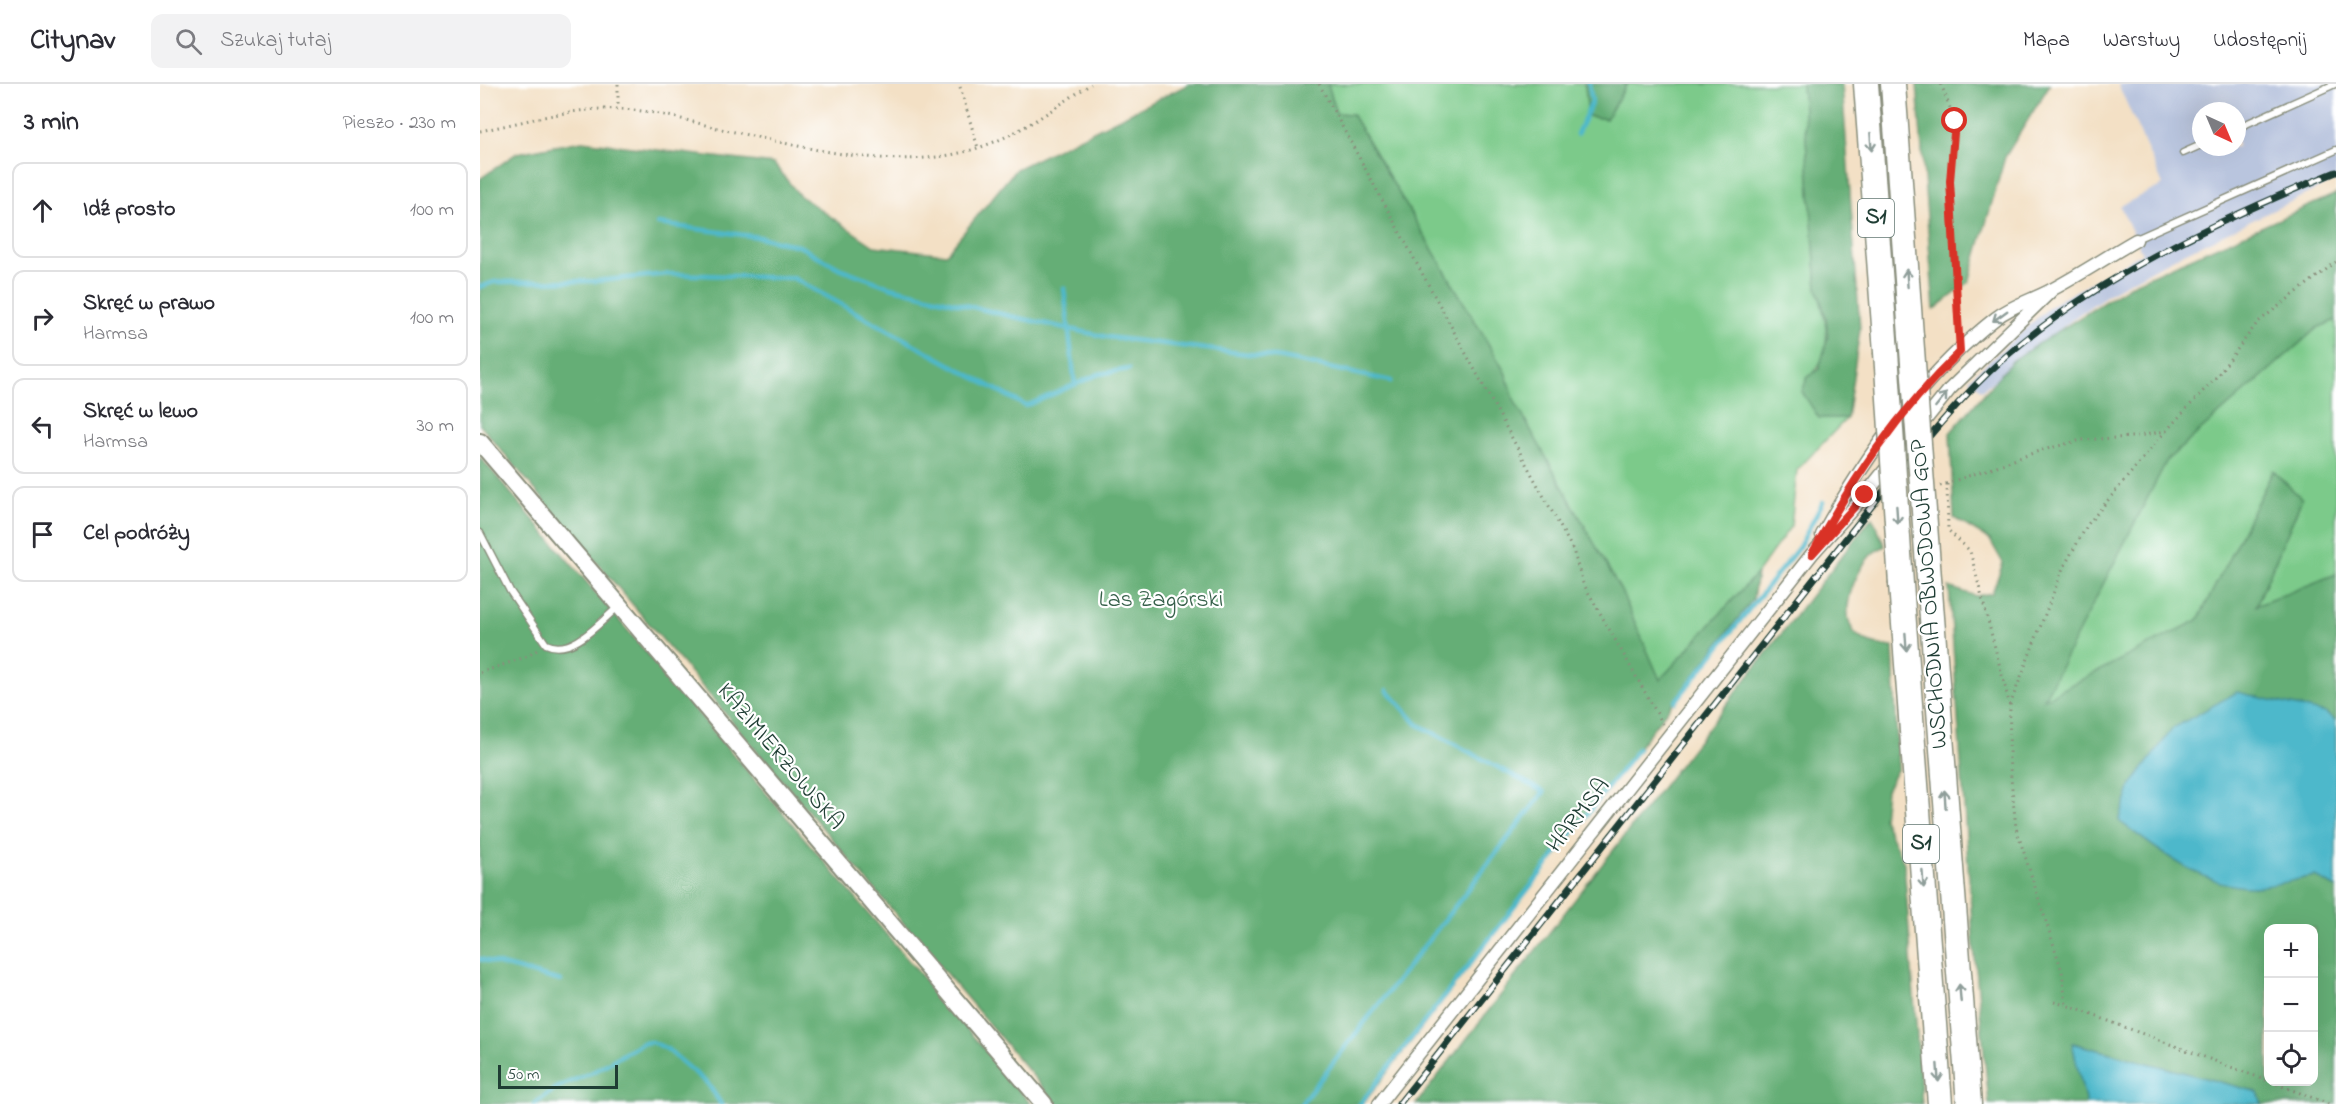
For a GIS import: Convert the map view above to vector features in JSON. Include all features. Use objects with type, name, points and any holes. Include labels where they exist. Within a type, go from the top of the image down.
[{"type":"highway","name":"WSCHODNIA OBWODOWA GOP","points":[[1866,84],[1940,1104]]},
{"type":"highway","name":"WSCHODNIA OBWODOWA GOP","points":[[1893,84],[1969,1104]]},
{"type":"street","name":"HARMSA","points":[[1812,554],[1856,476],[1882,439],[1930,381],[2002,314],[2016,305],[2052,290],[2136,240]]},
{"type":"street","name":"HARMSA","points":[[1379,1104],[1812,554],[1865,495],[1950,389],[2052,290]]},
{"type":"street","name":"KAZIMIERZOWSKA","points":[[480,442],[1044,1104]]},
{"type":"lane","points":[[2246,124],[2335,84]]},
{"type":"lane","points":[[2183,153],[2192,149]]},
{"type":"lane","points":[[2136,240],[2336,150]]},
{"type":"lane","points":[[480,533],[510,591],[546,644],[555,648],[564,648],[619,606]]},
{"type":"path","points":[[618,84],[618,108]]},
{"type":"path","points":[[480,131],[565,114],[618,108],[805,147],[853,154],[929,158],[978,148],[1019,129],[1091,84]]},
{"type":"path","points":[[1319,84],[1573,550],[1583,583],[1670,736]]},
{"type":"path","points":[[1941,84],[1955,121],[1950,181],[1960,352]]},
{"type":"path","points":[[960,87],[978,148]]},
{"type":"path","points":[[2010,706],[2063,568],[2088,524],[2166,431],[2217,376],[2259,322],[2336,262]]},
{"type":"path","points":[[2066,1005],[2062,971],[2016,828],[2009,758],[2010,706],[1970,551],[1948,530],[1947,484],[2039,451],[2070,443],[2133,437],[2166,431]]},
{"type":"path","points":[[480,673],[528,656],[546,644]]},
{"type":"path","points":[[2054,1002],[2264,1079]]},
{"type":"path","points":[[2283,1086],[2329,1104]]},
{"type":"shaded area","points":[[2118,84],[2336,84],[2336,180],[2180,255],[2118,288],[2078,315],[1982,390],[1969,379],[2053,304],[2142,253],[2120,206],[2163,185]]},
{"type":"green space","name":"Las Zagórski","points":[[1189,84],[1328,84],[1336,113],[1352,114],[1505,372],[1515,402],[1621,591],[1660,680],[1757,573],[1753,599],[1363,1104],[1057,1104],[480,425],[480,179],[517,153],[582,141],[774,164],[799,195],[874,246],[946,254],[1016,169]]},
{"type":"green space","points":[[1328,84],[1585,84],[1588,116],[1606,119],[1627,84],[1802,84],[1817,287],[1826,336],[1822,359],[1807,378],[1819,418],[1847,418],[1797,470],[1791,526],[1757,573],[1660,680],[1621,591],[1515,402],[1505,372],[1352,114],[1336,113]]},
{"type":"green space","points":[[1585,84],[1627,84],[1606,119],[1588,116]]},
{"type":"green space","points":[[1802,84],[1842,84],[1860,329],[1847,418],[1819,418],[1802,392],[1807,378],[1819,369],[1828,337],[1826,318],[1817,288]]},
{"type":"green space","points":[[1917,84],[2050,84],[2005,157],[1969,282],[1934,310]]},
{"type":"green space","points":[[2336,194],[2336,320],[2317,328],[2167,460],[2044,699],[2198,620],[2273,471],[2302,499],[2256,606],[2336,574],[2336,721],[2325,713],[2254,887],[2315,876],[2336,888],[2336,1104],[2262,1104],[2258,1092],[2073,1043],[2086,1104],[1989,1104],[1973,938],[1949,587],[1976,596],[1992,593],[2003,563],[1990,540],[1954,518],[1950,433],[2013,360],[2134,283]]},
{"type":"green space","points":[[2336,320],[2336,574],[2256,606],[2302,499],[2273,471],[2198,620],[2043,700],[2167,460],[2317,328]]},
{"type":"green space","points":[[480,457],[1023,1095],[1031,1104],[480,1104]]},
{"type":"green space","points":[[1872,517],[1885,546],[1872,554],[1857,575],[1852,587],[1848,612],[1850,624],[1856,634],[1869,642],[1893,647],[1898,768],[1886,790],[1883,819],[1904,863],[1922,1104],[1416,1104]]},
{"type":"water","points":[[2237,692],[2325,713],[2336,721],[2336,888],[2315,876],[2255,887],[2237,886],[2218,881],[2165,855],[2119,821],[2131,785],[2173,728]]},
{"type":"water","points":[[2072,1043],[2258,1092],[2262,1104],[2086,1104]]},
{"type":"waterway","points":[[1577,134],[1592,102],[1589,84]]},
{"type":"waterway","points":[[658,224],[759,237],[799,246],[839,268],[890,287],[1107,337],[1282,358],[1391,381]]},
{"type":"waterway","points":[[480,287],[494,282],[596,281],[668,274],[793,278],[1026,406],[1099,374],[1129,369]]},
{"type":"waterway","points":[[1064,288],[1075,385]]},
{"type":"waterway","points":[[1675,702],[1799,547],[1823,502]]},
{"type":"waterway","points":[[1301,1104],[1544,792],[1417,724],[1387,690]]},
{"type":"waterway","points":[[1360,1104],[1638,749]]},
{"type":"waterway","points":[[480,959],[561,981]]},
{"type":"waterway","points":[[534,1104],[558,1087],[595,1071],[642,1043],[652,1042],[667,1049],[708,1084],[721,1104]]},
{"type":"railway","points":[[1399,1104],[1878,498],[1938,426],[1986,375],[2039,329],[2119,276],[2205,230],[2336,172]]},
{"type":"route","points":[[1865,495],[1812,554],[1856,476],[1882,439],[1930,381],[1960,352],[1950,181],[1955,121]]}]
